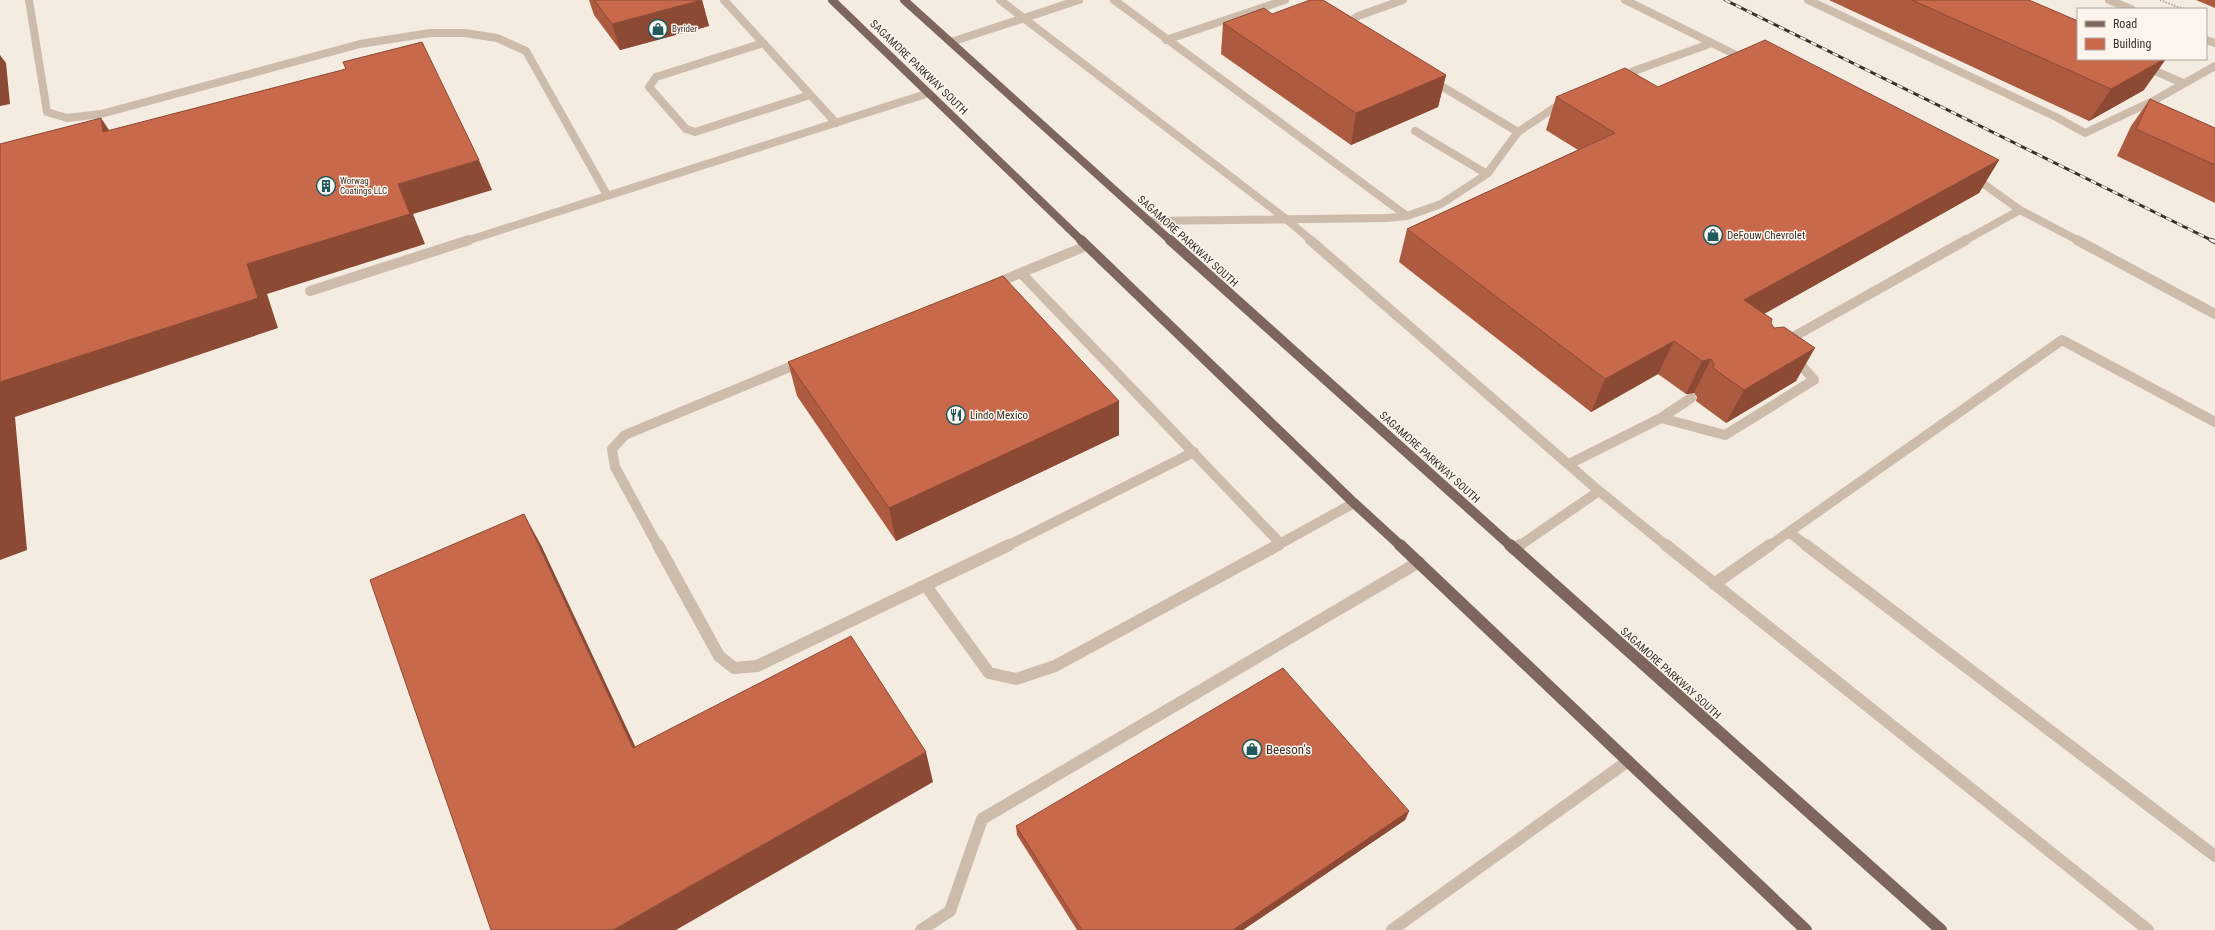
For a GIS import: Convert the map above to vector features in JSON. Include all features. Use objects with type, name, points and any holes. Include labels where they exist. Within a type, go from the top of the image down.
[{"type":"main road","name":"SAGAMORE PARKWAY SOUTH","points":[[832,0],[1354,503],[1419,562],[1806,930]]},
{"type":"main road","name":"SAGAMORE PARKWAY SOUTH","points":[[904,0],[1148,221],[1941,930]]},
{"type":"street","points":[[29,0],[47,112],[66,118],[101,114],[367,43],[420,34],[462,32],[511,42],[526,51],[607,195]]},
{"type":"street","points":[[724,0],[836,123]]},
{"type":"street","points":[[1000,0],[1021,18],[1286,219],[1599,491],[2148,930]]},
{"type":"street","points":[[951,42],[1079,0]]},
{"type":"street","points":[[1114,0],[1166,40],[1407,216]]},
{"type":"street","points":[[1166,40],[1285,0]]},
{"type":"street","points":[[1355,34],[1348,30],[1349,22],[1358,16],[1403,0]]},
{"type":"street","points":[[1625,0],[1754,64]]},
{"type":"street","points":[[1808,0],[2056,117],[2085,133],[2155,100],[2215,66]]},
{"type":"street","points":[[2109,0],[2129,8]]},
{"type":"street","points":[[763,43],[656,77],[651,82],[649,87],[686,129],[695,132],[810,95]]},
{"type":"street","points":[[1606,81],[1712,43]]},
{"type":"street","points":[[2129,60],[2183,83]]},
{"type":"street","points":[[1423,75],[1518,132]]},
{"type":"street","points":[[310,291],[929,93]]},
{"type":"street","points":[[1148,221],[1387,218],[1407,216],[1441,204],[1487,174],[1518,132],[1572,96]]},
{"type":"street","points":[[1415,131],[1487,174]]},
{"type":"street","points":[[1964,172],[1978,179],[2020,210],[2215,314]]},
{"type":"street","points":[[1661,418],[1725,435],[1814,380],[1780,345],[2020,210]]},
{"type":"street","points":[[984,288],[1086,246]]},
{"type":"street","points":[[1021,273],[1280,543]]},
{"type":"street","points":[[1714,584],[2062,340],[2215,422]]},
{"type":"street","points":[[814,358],[625,435],[612,449],[615,467],[719,656],[734,668],[757,666],[926,586],[1194,452]]},
{"type":"street","points":[[1569,464],[1661,418],[1691,398]]},
{"type":"street","points":[[1514,549],[1599,491]]},
{"type":"street","points":[[926,586],[989,674],[1016,679],[1055,666],[1354,503]]},
{"type":"street","points":[[1789,532],[2215,856]]},
{"type":"street","points":[[921,930],[950,912],[982,819],[1419,562]]},
{"type":"street","points":[[1392,930],[1628,761]]},
{"type":"path","points":[[2160,0],[2180,8]]},
{"type":"building","points":[[594,0],[702,0],[612,24]]},
{"type":"building","points":[[1310,0],[1323,0],[1446,75],[1356,113],[1223,23],[1264,8],[1272,14]]},
{"type":"building","points":[[1912,0],[2029,0],[2077,21],[2077,60],[2162,60],[2111,89]]},
{"type":"building","points":[[1765,40],[1999,160],[1744,300],[1772,319],[1771,323],[1774,328],[1784,327],[1815,348],[1744,390],[1713,368],[1714,364],[1711,359],[1702,361],[1674,341],[1605,379],[1407,229],[1615,133],[1556,97],[1625,68],[1658,87]]},
{"type":"building","name":"Worwag Coatings LLC","points":[[422,42],[479,160],[398,184],[410,214],[247,264],[258,298],[0,382],[0,144],[101,118],[103,132],[346,69],[343,62]]},
{"type":"building","points":[[2150,99],[2215,128],[2215,165],[2136,129]]},
{"type":"building","name":"Lindo Mexico","points":[[1003,276],[1119,401],[889,508],[788,362]]},
{"type":"building","points":[[524,514],[633,748],[851,636],[926,752],[613,930],[491,930],[370,580]]},
{"type":"building","name":"Beeson's","points":[[1283,668],[1409,811],[1233,930],[1082,930],[1016,826]]},
{"type":"railway","points":[[1725,0],[2213,241]]},
{"type":"place","name":"Byrider","points":[[658,29]]},
{"type":"place","name":"Worwag Coatings LLC","points":[[326,186]]},
{"type":"place","name":"DeFouw Chevrolet","points":[[1713,235]]},
{"type":"place","name":"Lindo Mexico","points":[[956,415]]},
{"type":"place","name":"Beeson's","points":[[1252,749]]}]
